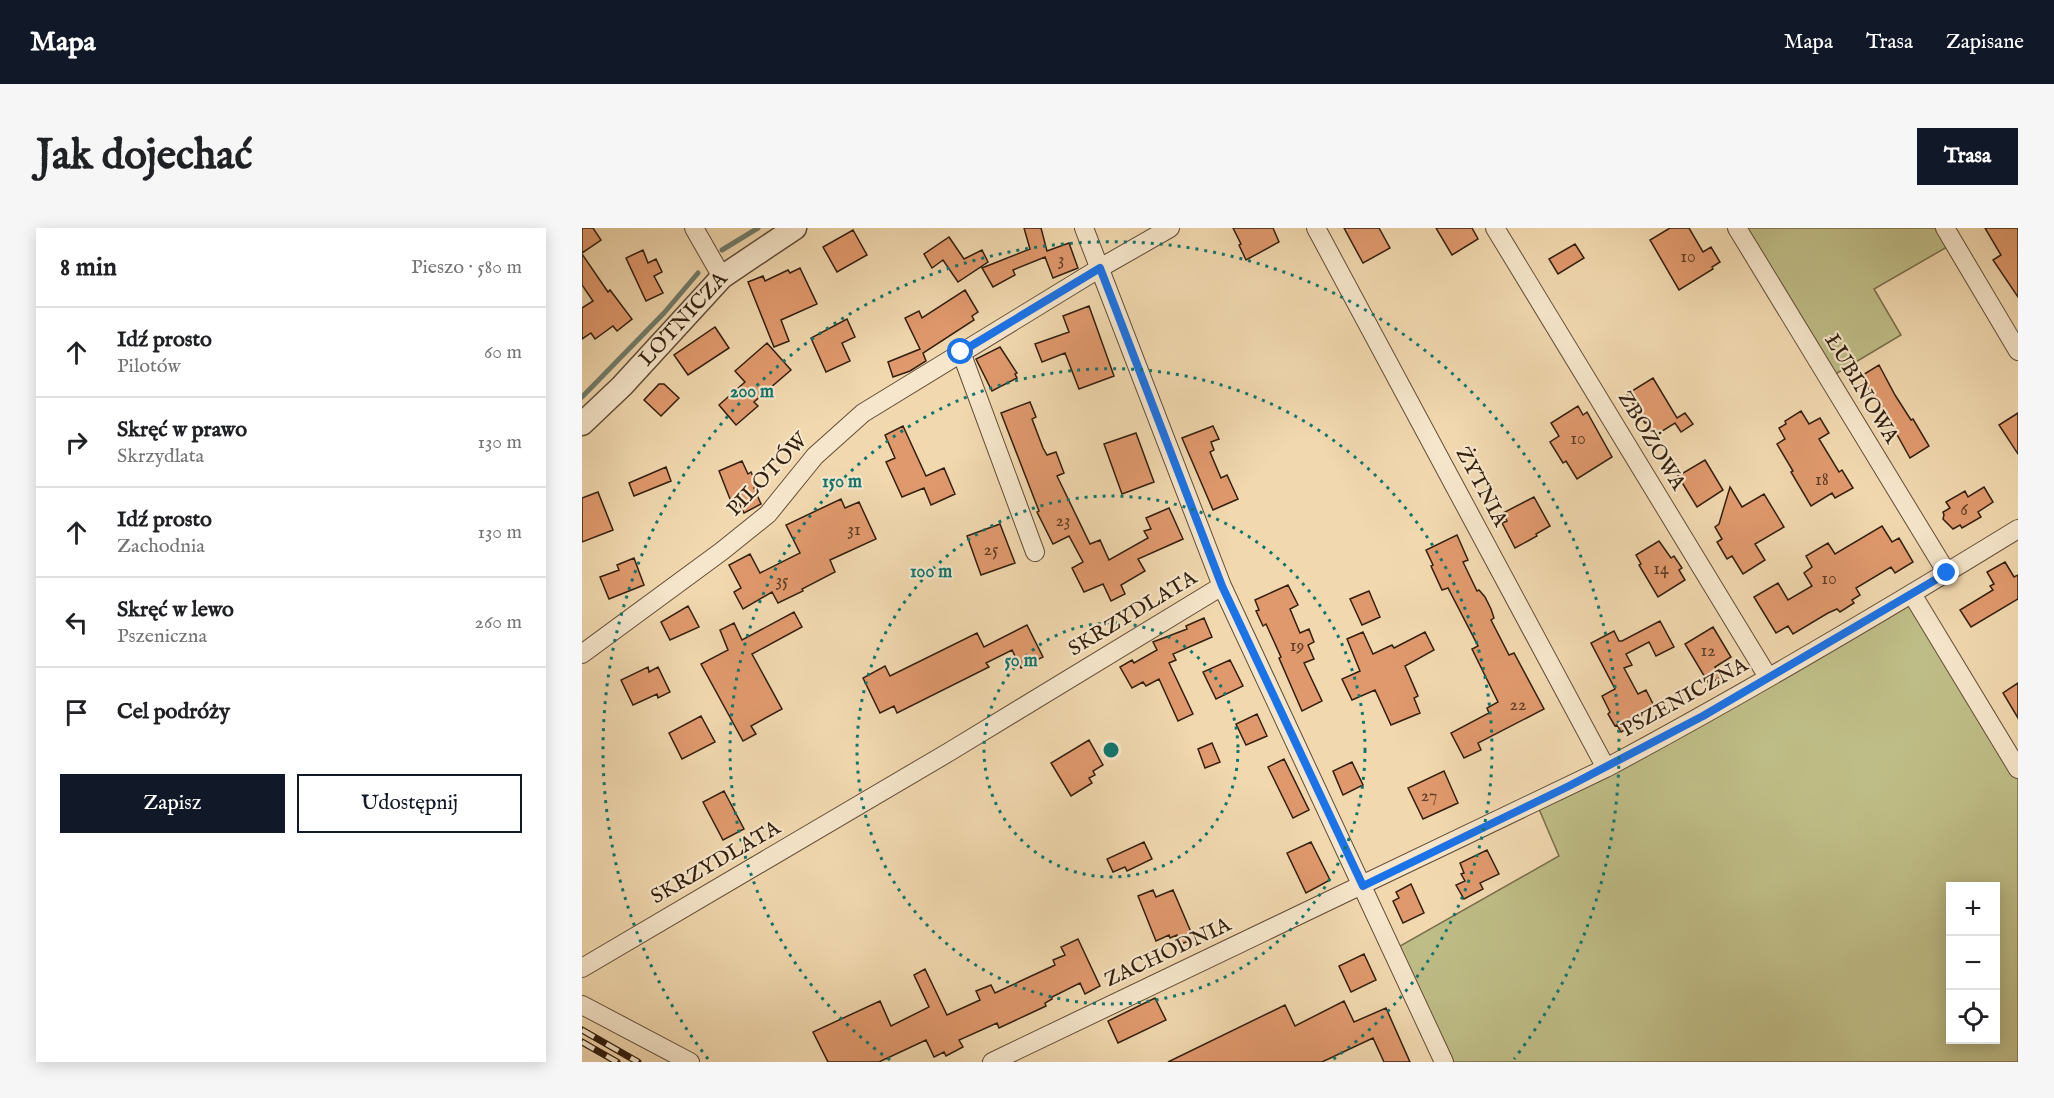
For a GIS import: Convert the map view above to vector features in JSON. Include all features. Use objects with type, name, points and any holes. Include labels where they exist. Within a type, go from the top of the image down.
[{"type":"street","points":[[694,228],[722,277]]},
{"type":"street","name":"LOTNICZA","points":[[582,424],[622,386],[722,277],[795,228]]},
{"type":"street","name":"SKRZYDLATA","points":[[582,968],[950,752],[1222,586],[1084,228]]},
{"type":"street","name":"PILOTÓW","points":[[582,654],[722,551],[768,514],[815,456],[863,413],[1100,268],[1170,228]]},
{"type":"street","name":"ŻYTNIA","points":[[1316,228],[1606,768]]},
{"type":"street","name":"ZBOŻOWA","points":[[1495,228],[1768,677]]},
{"type":"street","name":"ŁUBINOWA","points":[[1737,228],[1947,573]]},
{"type":"street","points":[[1945,228],[2018,351]]},
{"type":"street","points":[[961,352],[1035,552]]},
{"type":"street","name":"PSZENICZNA","points":[[1363,886],[1606,768],[1703,716],[2018,529]]},
{"type":"street","points":[[1222,586],[1444,1062]]},
{"type":"street","points":[[1912,594],[2018,770]]},
{"type":"street","name":"ZACHODNIA","points":[[992,1062],[1363,886]]},
{"type":"street","points":[[582,1005],[690,1062]]},
{"type":"shaded area","points":[[1737,228],[1945,228],[1954,243],[1874,289],[1901,335],[1829,378]]},
{"type":"shaded area","points":[[1912,594],[2018,769],[2018,1062],[1444,1062],[1393,950],[1559,856],[1536,802]]},
{"type":"building","points":[[582,228],[593,228],[601,240],[582,253]]},
{"type":"building","points":[[1024,228],[1041,228],[1047,251],[1069,243],[1078,268],[1053,278],[1045,257],[1013,270],[1015,275],[993,287],[982,268],[1030,249]]},
{"type":"building","points":[[1233,228],[1273,228],[1279,242],[1246,260]]},
{"type":"building","points":[[1344,228],[1379,228],[1390,248],[1363,263]]},
{"type":"building","points":[[1436,228],[1472,228],[1478,239],[1452,255]]},
{"type":"building","points":[[1670,228],[1689,228],[1703,252],[1711,247],[1720,262],[1712,267],[1713,269],[1679,290],[1650,240]]},
{"type":"building","points":[[1985,228],[2018,228],[2018,297],[1993,260],[2001,255]]},
{"type":"building","points":[[853,230],[867,255],[837,272],[823,247]]},
{"type":"building","points":[[949,237],[964,259],[982,250],[988,262],[958,282],[943,260],[932,268],[924,254]]},
{"type":"building","points":[[1575,244],[1584,258],[1558,274],[1549,259]]},
{"type":"building","points":[[643,250],[648,263],[656,259],[662,272],[654,276],[663,293],[646,301],[626,258]]},
{"type":"building","points":[[582,254],[608,292],[610,290],[632,319],[617,331],[613,326],[595,339],[591,333],[582,339],[582,308],[593,301],[582,285]]},
{"type":"building","points":[[800,268],[817,304],[781,320],[789,341],[774,347],[748,282],[763,276],[765,281],[788,270],[790,273]]},
{"type":"building","points":[[965,290],[978,312],[972,316],[974,320],[923,353],[926,361],[910,371],[893,377],[888,362],[920,349],[905,318],[919,311],[922,318]]},
{"type":"building","points":[[1089,306],[1114,376],[1079,389],[1065,353],[1042,362],[1035,344],[1069,332],[1063,316]]},
{"type":"building","points":[[847,319],[855,337],[842,343],[850,361],[826,372],[811,338]]},
{"type":"building","points":[[715,327],[729,348],[688,375],[674,355]]},
{"type":"building","points":[[767,343],[791,370],[754,402],[758,406],[736,425],[719,405],[745,382],[735,371]]},
{"type":"building","points":[[1000,347],[1017,373],[1015,374],[1017,378],[992,391],[976,359]]},
{"type":"building","points":[[1879,365],[1895,395],[1929,446],[1910,458],[1880,404],[1861,376]]},
{"type":"building","points":[[1653,378],[1677,418],[1685,413],[1693,424],[1681,432],[1675,423],[1656,435],[1648,422],[1645,423],[1627,394]]},
{"type":"building","points":[[659,384],[664,384],[679,398],[661,416],[644,400]]},
{"type":"building","points":[[1030,402],[1036,417],[1032,419],[1043,448],[1047,455],[1056,452],[1064,473],[1057,476],[1090,544],[1100,540],[1109,560],[1148,538],[1144,531],[1151,529],[1146,518],[1169,508],[1183,539],[1138,559],[1145,571],[1121,585],[1125,594],[1111,601],[1103,584],[1084,592],[1072,568],[1083,562],[1069,536],[1053,544],[1037,512],[1039,511],[1001,413]]},
{"type":"building","points":[[1578,406],[1583,415],[1587,412],[1612,457],[1577,479],[1566,461],[1563,463],[1550,442],[1559,436],[1551,423]]},
{"type":"building","points":[[1801,411],[1809,424],[1820,418],[1829,433],[1819,439],[1839,472],[1842,470],[1853,488],[1835,498],[1832,493],[1811,506],[1777,444],[1785,439],[1779,428],[1786,424],[1785,421]]},
{"type":"building","points":[[2018,413],[2018,454],[1999,425]]},
{"type":"building","points":[[903,426],[926,476],[944,468],[955,494],[931,505],[924,488],[902,497],[886,462],[895,458],[885,435]]},
{"type":"building","points":[[1213,426],[1219,439],[1211,442],[1214,450],[1210,452],[1221,478],[1227,475],[1238,499],[1213,510],[1182,438]]},
{"type":"building","points":[[1136,433],[1154,482],[1122,494],[1104,444]]},
{"type":"building","points":[[1705,460],[1723,490],[1697,507],[1678,476]]},
{"type":"building","points":[[742,461],[748,474],[751,472],[758,487],[754,488],[761,504],[744,513],[738,501],[732,504],[719,471]]},
{"type":"building","points":[[666,467],[671,481],[634,496],[629,483]]},
{"type":"building","points":[[1730,487],[1742,507],[1764,494],[1784,527],[1755,544],[1765,560],[1743,574],[1732,556],[1727,559],[1717,542],[1722,539],[1715,527],[1719,524]]},
{"type":"building","points":[[1984,487],[1993,502],[1978,512],[1981,517],[1962,528],[1960,525],[1953,529],[1943,519],[1943,512],[1950,508],[1946,502],[1965,491],[1968,497]]},
{"type":"building","points":[[598,492],[613,530],[582,542],[582,498]]},
{"type":"building","points":[[1534,497],[1550,526],[1515,548],[1502,523],[1507,521],[1503,513]]},
{"type":"building","points":[[841,499],[845,508],[859,502],[876,539],[830,560],[835,572],[802,589],[803,591],[778,603],[772,592],[743,609],[734,592],[741,588],[729,565],[750,554],[760,573],[800,553],[786,525]]},
{"type":"building","points":[[1000,524],[1015,563],[981,575],[967,536]]},
{"type":"building","points":[[1882,526],[1892,542],[1899,538],[1913,562],[1895,573],[1891,567],[1856,588],[1860,595],[1852,600],[1854,603],[1840,612],[1837,609],[1828,613],[1793,634],[1788,626],[1776,633],[1754,597],[1778,583],[1788,600],[1812,586],[1804,573],[1812,567],[1806,556],[1828,543],[1835,554]]},
{"type":"building","points":[[1457,535],[1468,560],[1463,562],[1477,591],[1479,590],[1485,597],[1491,609],[1494,618],[1491,620],[1509,655],[1514,653],[1544,709],[1478,743],[1481,750],[1464,758],[1451,733],[1489,713],[1487,708],[1498,702],[1472,649],[1478,646],[1448,588],[1442,590],[1426,550]]},
{"type":"building","points":[[1659,541],[1671,558],[1674,556],[1682,568],[1679,570],[1685,580],[1658,597],[1639,565],[1641,564],[1636,555]]},
{"type":"building","points":[[634,558],[644,585],[609,599],[600,577],[619,570],[617,565]]},
{"type":"building","points":[[2005,562],[2014,577],[2018,575],[2018,599],[1971,627],[1960,610],[1993,590],[1990,586],[1994,584],[1987,572]]},
{"type":"building","points":[[1288,585],[1298,605],[1290,609],[1300,633],[1309,629],[1314,642],[1308,645],[1314,659],[1304,663],[1322,701],[1302,711],[1266,624],[1263,626],[1256,611],[1259,610],[1255,600]]},
{"type":"building","points":[[1369,591],[1380,617],[1362,625],[1350,599]]},
{"type":"building","points":[[688,606],[699,627],[670,640],[661,622]]},
{"type":"building","points":[[794,612],[802,627],[752,654],[782,709],[751,726],[756,734],[743,741],[701,664],[728,650],[720,630],[734,623],[742,640]]},
{"type":"building","points":[[1204,618],[1212,637],[1173,654],[1176,660],[1169,663],[1193,714],[1178,721],[1159,679],[1146,686],[1143,682],[1132,688],[1120,667],[1132,660],[1134,663],[1157,650],[1153,642],[1187,629],[1186,626]]},
{"type":"building","points":[[1660,621],[1674,647],[1656,656],[1649,642],[1626,654],[1632,665],[1624,668],[1638,694],[1646,690],[1654,706],[1642,712],[1638,723],[1621,732],[1608,714],[1610,712],[1602,696],[1615,689],[1591,643],[1614,631],[1619,641],[1622,641]]},
{"type":"building","points":[[1027,625],[1043,657],[1021,668],[1012,650],[986,663],[989,667],[897,713],[894,706],[880,713],[863,678],[885,666],[890,676],[977,633],[984,647]]},
{"type":"building","points":[[1713,627],[1731,657],[1715,667],[1721,677],[1709,684],[1685,644]]},
{"type":"building","points":[[1363,632],[1373,654],[1392,645],[1394,648],[1425,632],[1434,650],[1405,666],[1418,696],[1414,698],[1420,713],[1391,725],[1375,690],[1352,700],[1342,679],[1360,671],[1347,639]]},
{"type":"building","points":[[1230,660],[1243,686],[1216,699],[1203,672]]},
{"type":"building","points":[[648,667],[649,672],[658,667],[670,692],[658,698],[657,694],[633,705],[621,680]]},
{"type":"building","points":[[2018,683],[2018,718],[2003,693]]},
{"type":"building","points":[[1257,714],[1267,736],[1246,745],[1236,724]]},
{"type":"building","points":[[701,716],[715,742],[682,759],[669,733]]},
{"type":"building","points":[[1089,740],[1103,765],[1093,771],[1095,775],[1089,778],[1092,783],[1071,796],[1051,763]]},
{"type":"building","points":[[1212,743],[1220,762],[1205,768],[1198,749]]},
{"type":"building","points":[[1284,759],[1309,810],[1293,818],[1268,767]]},
{"type":"building","points":[[1352,762],[1363,785],[1343,795],[1333,771]]},
{"type":"building","points":[[1444,771],[1458,803],[1423,819],[1408,788]]},
{"type":"building","points":[[724,791],[744,829],[723,840],[703,802]]},
{"type":"building","points":[[1144,842],[1152,859],[1127,871],[1125,867],[1113,872],[1107,859]]},
{"type":"building","points":[[1311,842],[1330,880],[1306,893],[1287,853]]},
{"type":"building","points":[[1487,850],[1499,874],[1480,883],[1483,889],[1464,899],[1456,885],[1465,881],[1461,874],[1464,873],[1460,863]]},
{"type":"building","points":[[1411,884],[1424,913],[1403,923],[1393,901],[1399,898],[1396,892]]},
{"type":"building","points":[[1153,890],[1156,897],[1173,890],[1194,939],[1181,944],[1177,935],[1170,938],[1169,935],[1156,941],[1138,896]]},
{"type":"building","points":[[1078,939],[1100,986],[1085,994],[1080,983],[1052,997],[1045,1003],[1046,1006],[999,1028],[997,1023],[959,1040],[963,1047],[946,1056],[944,1052],[934,1057],[926,1040],[879,1062],[828,1062],[813,1032],[880,1001],[891,1026],[929,1007],[914,975],[925,969],[947,1015],[980,1000],[976,991],[991,985],[995,993],[1055,965],[1053,960],[1065,955],[1061,947]]},
{"type":"building","points":[[1364,954],[1376,980],[1351,992],[1339,966]]},
{"type":"building","points":[[1155,998],[1166,1020],[1118,1043],[1108,1021]]},
{"type":"building","points":[[1344,1001],[1354,1022],[1386,1008],[1410,1062],[1384,1062],[1373,1038],[1322,1062],[1168,1062],[1285,1005],[1295,1026]]},
{"type":"waterway","points":[[722,250],[758,228]]},
{"type":"waterway","points":[[582,397],[664,313],[698,273]]},
{"type":"railway","points":[[582,1030],[638,1062]]},
{"type":"railway","points":[[582,1042],[617,1062]]},
{"type":"route","points":[[961,352],[1100,268],[1222,586],[1363,886],[1569,786],[1703,716],[1947,573]]}]
